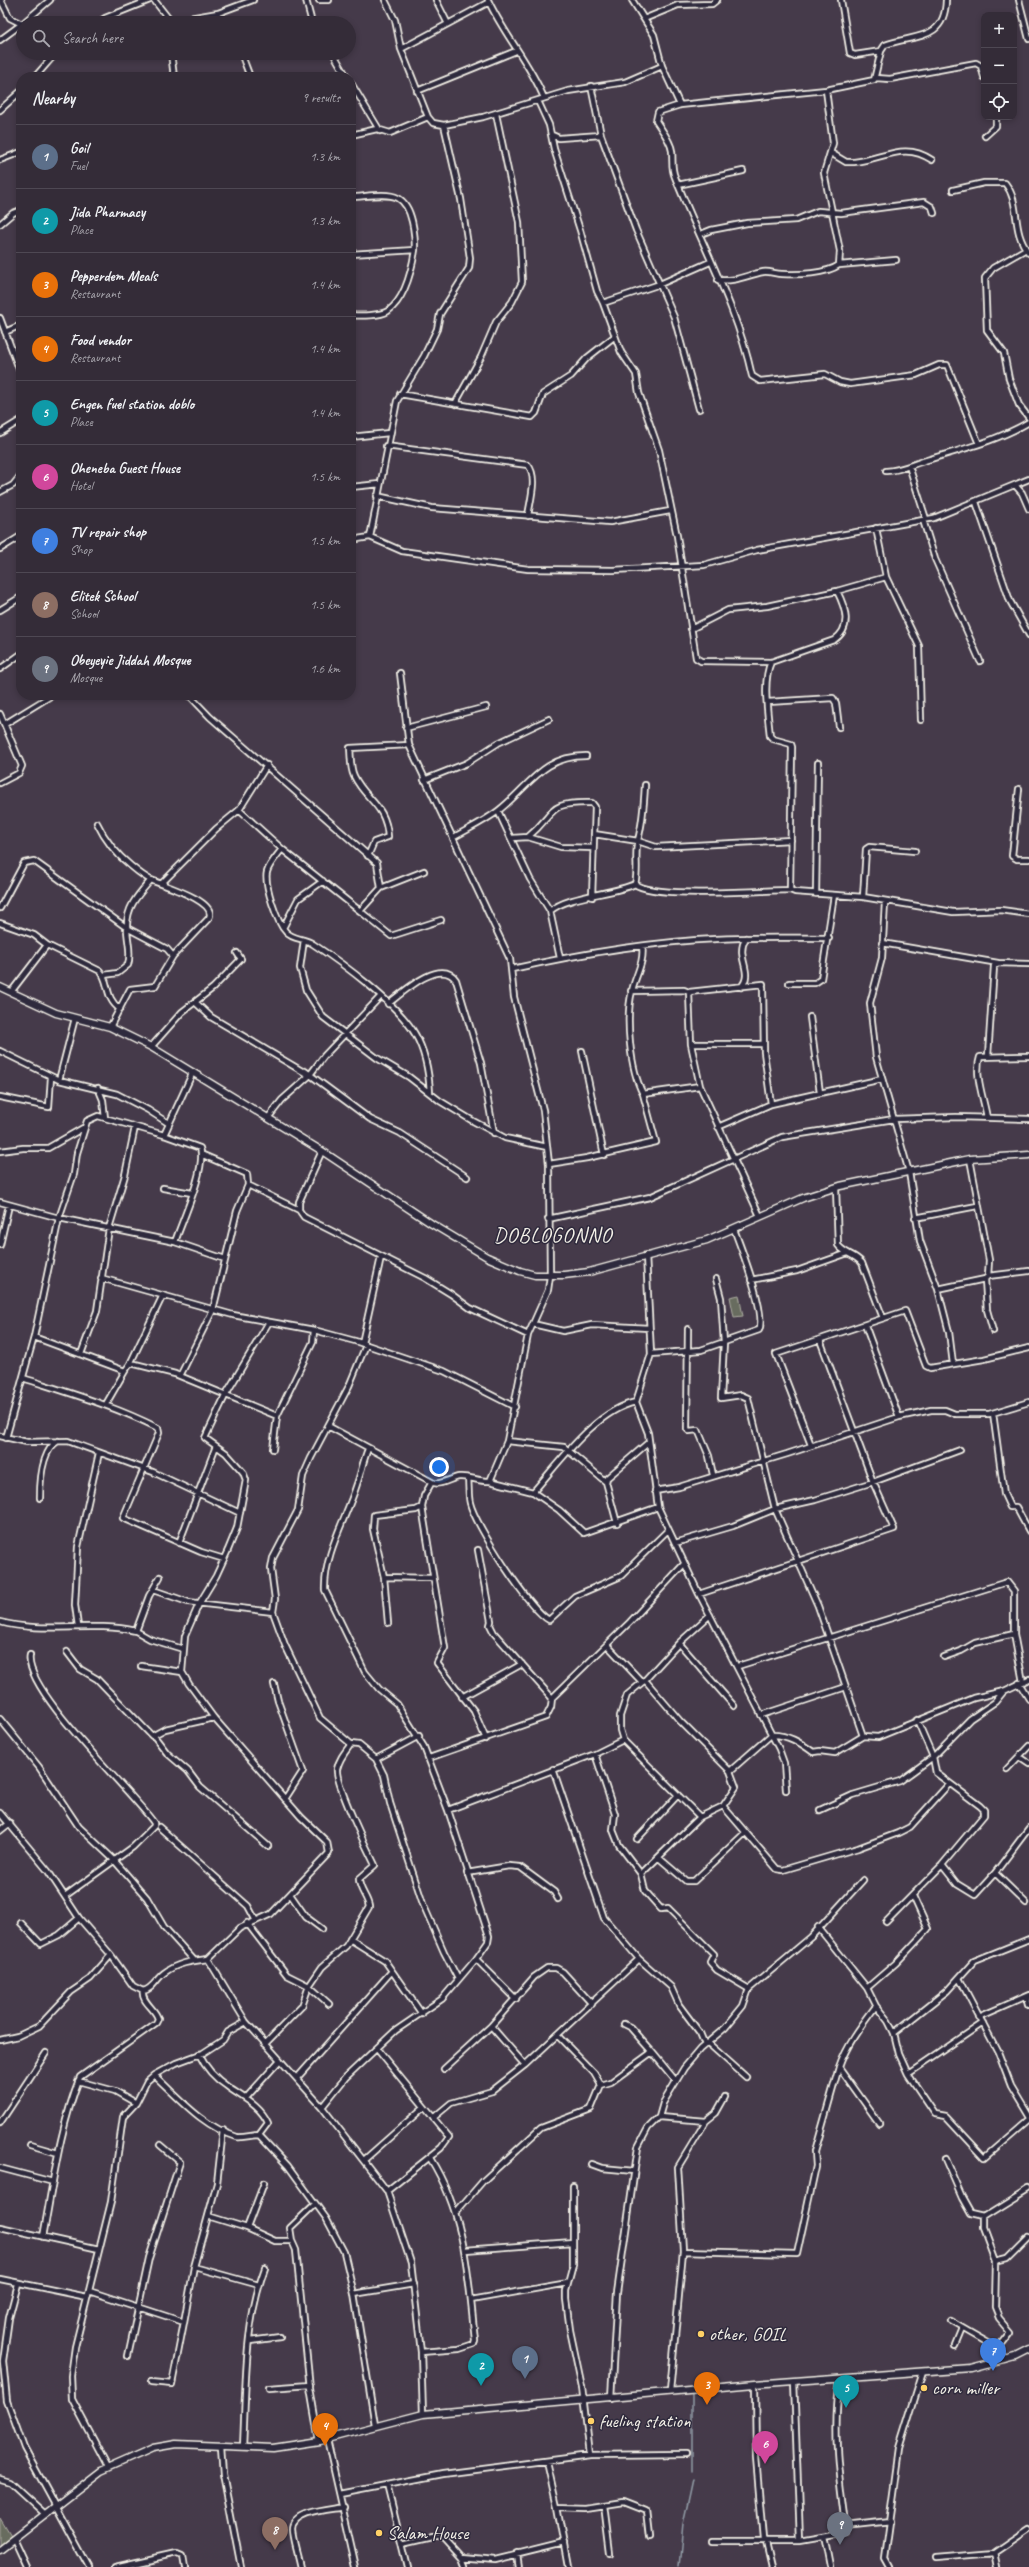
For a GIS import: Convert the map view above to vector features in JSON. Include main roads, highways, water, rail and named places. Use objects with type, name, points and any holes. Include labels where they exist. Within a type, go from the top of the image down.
[{"type":"waterway","points":[[692,2394],[692,2470]]},
{"type":"waterway","points":[[679,2567],[683,2524],[693,2478]]},
{"type":"place","name":"other, GOIL","points":[[701,2334]]},
{"type":"place","name":"TV repair shop","points":[[993,2371]]},
{"type":"place","name":"Goil","points":[[525,2379]]},
{"type":"place","name":"Jida Pharmacy","points":[[481,2386]]},
{"type":"place","name":"corn miller","points":[[924,2388]]},
{"type":"place","name":"Pepperdem Meals","points":[[707,2405]]},
{"type":"place","name":"Engen fuel station doblo","points":[[846,2408]]},
{"type":"place","name":"fueling station","points":[[591,2421]]},
{"type":"place","name":"Food vendor","points":[[325,2446]]},
{"type":"place","name":"Oheneba Guest House","points":[[765,2464]]},
{"type":"place","name":"Salam House","points":[[379,2533]]},
{"type":"place","name":"Obeyeyie Jiddah Mosque","points":[[840,2545]]},
{"type":"place","name":"Elitek School","points":[[275,2550]]},
{"type":"district","name":"DOBLOGONNO","points":[[553,1235]]}]
